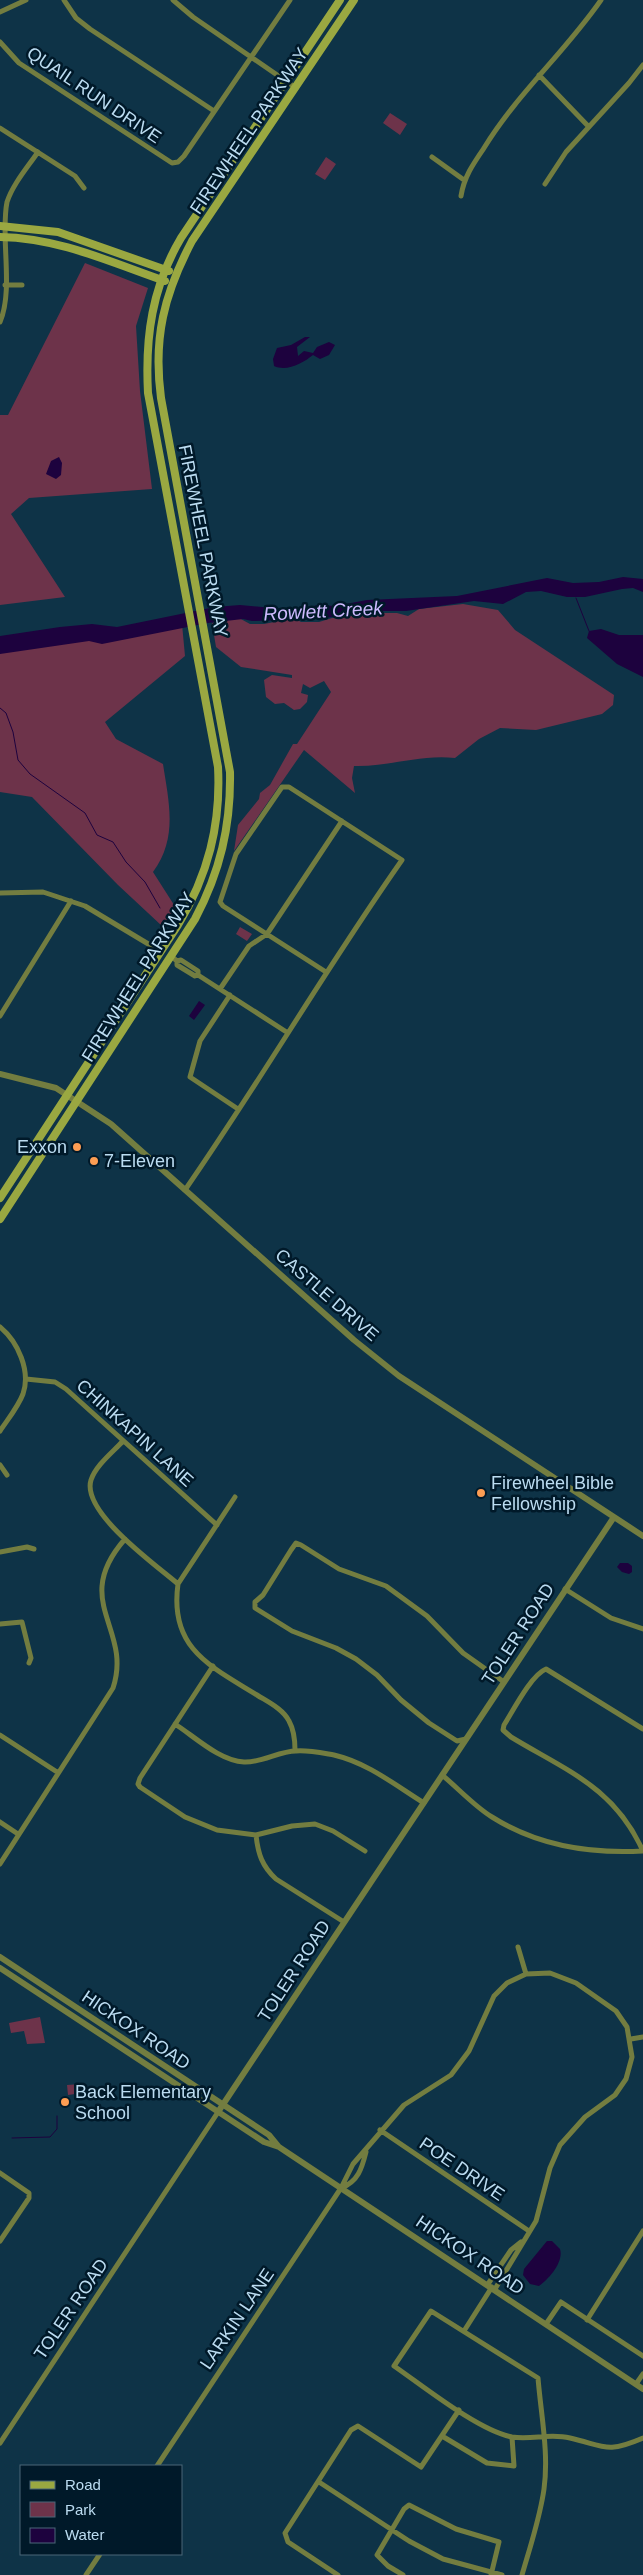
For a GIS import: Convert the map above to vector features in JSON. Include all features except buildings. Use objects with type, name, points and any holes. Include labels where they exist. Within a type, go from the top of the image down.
[{"type":"main road","name":"FIREWHEEL PARKWAY","points":[[0,1198],[160,951],[201,881],[210,857],[219,797],[218,767],[201,668],[148,393],[147,371],[150,319],[165,269],[185,231],[340,0]]},
{"type":"main road","name":"FIREWHEEL PARKWAY","points":[[0,1219],[145,996],[174,959],[208,894],[219,867],[228,825],[230,772],[158,370],[159,335],[171,284],[192,241],[297,88],[354,0]]},
{"type":"main road","points":[[3,226],[35,228],[65,234],[176,273]]},
{"type":"main road","points":[[3,237],[36,240],[78,249],[171,284]]},
{"type":"main road","points":[[145,996],[163,960],[160,951]]},
{"type":"street","points":[[0,12],[26,0]]},
{"type":"street","points":[[64,0],[76,18],[90,29],[214,111],[290,0]]},
{"type":"street","points":[[173,0],[193,17],[297,88]]},
{"type":"street","points":[[461,196],[464,180],[494,132],[539,75],[584,25],[601,0]]},
{"type":"street","name":"QUAIL RUN DRIVE","points":[[0,42],[19,63],[172,163],[178,162],[184,156],[214,111]]},
{"type":"street","points":[[545,184],[566,152],[643,64]]},
{"type":"street","points":[[539,75],[589,127]]},
{"type":"street","points":[[0,128],[76,176],[84,188]]},
{"type":"street","points":[[0,322],[4,308],[3,226],[7,204],[11,194],[38,152]]},
{"type":"street","points":[[432,157],[464,180]]},
{"type":"street","points":[[5,285],[22,285]]},
{"type":"street","points":[[185,1190],[326,972],[402,860],[289,787],[282,788],[236,854],[220,902],[223,906],[326,972]]},
{"type":"street","points":[[220,989],[249,946],[267,934],[342,821]]},
{"type":"street","points":[[0,893],[43,892],[71,901],[104,916],[160,951]]},
{"type":"street","points":[[0,1016],[71,901]]},
{"type":"street","points":[[174,959],[181,960],[198,972],[196,975],[204,978],[288,1032]]},
{"type":"street","points":[[230,995],[200,1041],[190,1076],[238,1109]]},
{"type":"street","name":"CASTLE DRIVE","points":[[0,1074],[56,1088],[77,1100],[124,1135],[354,1340],[399,1376],[643,1536]]},
{"type":"street","points":[[0,1327],[17,1348],[26,1379],[21,1398],[0,1431]]},
{"type":"street","name":"CHINKAPIN LANE","points":[[26,1379],[48,1381],[61,1385],[217,1525]]},
{"type":"street","points":[[123,1441],[94,1473],[90,1485],[98,1510],[125,1538],[178,1584]]},
{"type":"street","points":[[0,1465],[7,1475]]},
{"type":"street","points":[[235,1497],[178,1584],[176,1607],[184,1637],[192,1651],[282,1712],[292,1726],[295,1750]]},
{"type":"street","name":"TOLER ROAD","points":[[0,2443],[614,1517]]},
{"type":"street","points":[[0,1864],[57,1772],[106,1699],[116,1678],[115,1650],[102,1600],[101,1582],[110,1559],[125,1538]]},
{"type":"street","points":[[466,1739],[457,1741],[429,1723],[356,1658],[292,1631],[254,1606],[263,1596],[296,1543],[339,1569],[386,1586],[427,1616],[463,1653],[504,1682]]},
{"type":"street","points":[[0,1552],[27,1547],[34,1549]]},
{"type":"street","points":[[565,1589],[611,1618],[643,1629]]},
{"type":"street","points":[[0,1624],[22,1622],[31,1658],[29,1663]]},
{"type":"street","points":[[213,1666],[138,1784],[185,1816],[202,1825],[218,1830],[256,1834],[292,1826],[316,1824],[333,1831],[365,1851]]},
{"type":"street","points":[[442,1775],[491,1817],[537,1839],[582,1850],[643,1851],[628,1821],[598,1789],[511,1737],[503,1730],[504,1725],[536,1676],[546,1669],[643,1729]]},
{"type":"street","points":[[175,1724],[224,1756],[234,1760],[245,1762],[265,1759],[295,1750],[333,1755],[360,1763],[424,1803]]},
{"type":"street","points":[[0,1735],[57,1772]]},
{"type":"street","points":[[0,1822],[18,1834]]},
{"type":"street","points":[[256,1834],[260,1860],[268,1872],[344,1922]]},
{"type":"street","points":[[518,1947],[526,1974]]},
{"type":"street","name":"HICKOX ROAD","points":[[1,1959],[268,2134],[278,2147]]},
{"type":"street","name":"HICKOX ROAD","points":[[0,1968],[264,2142],[278,2147],[341,2188],[643,2389]]},
{"type":"street","points":[[341,2188],[353,2164],[367,2149],[380,2130],[404,2105],[450,2075],[469,2051],[494,1996],[507,1983],[526,1974],[550,1973],[576,1982],[616,2012],[627,2027],[631,2039],[632,2057],[626,2079],[615,2095],[585,2117],[560,2146],[550,2168],[536,2221],[521,2242],[516,2257],[492,2287]]},
{"type":"street","points":[[51,2002],[60,2000],[98,2025],[102,2025]]},
{"type":"street","points":[[108,2040],[113,2033]]},
{"type":"street","points":[[631,2039],[643,2037]]},
{"type":"street","name":"POE DRIVE","points":[[380,2130],[529,2230]]},
{"type":"street","points":[[341,2188],[351,2184],[362,2170],[367,2149]]},
{"type":"street","points":[[0,2173],[29,2193],[29,2198],[0,2241]]},
{"type":"street","name":"LARKIN LANE","points":[[158,2465],[341,2188]]},
{"type":"street","points":[[588,2320],[643,2232]]},
{"type":"street","points":[[464,2331],[492,2287],[511,2250],[521,2242]]},
{"type":"street","points":[[546,2324],[561,2302],[643,2356]]},
{"type":"street","points":[[522,2575],[544,2490],[546,2460],[544,2436],[538,2378],[432,2311],[394,2366],[482,2425],[512,2436],[533,2438],[544,2436],[570,2438],[603,2448],[615,2448],[643,2438]]},
{"type":"street","points":[[636,2384],[643,2374]]},
{"type":"street","points":[[338,2575],[292,2545],[285,2538],[287,2528],[319,2482],[351,2430],[358,2426],[422,2467],[459,2410]]},
{"type":"street","points":[[442,2436],[487,2462],[514,2466],[512,2436]]},
{"type":"street","points":[[319,2482],[391,2529],[443,2559],[491,2574],[502,2575]]},
{"type":"street","points":[[403,2575],[388,2566],[377,2555],[391,2529],[409,2505],[456,2529],[499,2542],[491,2574]]},
{"type":"street","points":[[86,2575],[99,2555]]},
{"type":"green space","points":[[390,113],[407,124],[400,135],[383,123]]},
{"type":"green space","points":[[326,157],[336,164],[325,180],[315,174]]},
{"type":"green space","points":[[85,263],[148,288],[136,326],[140,391],[152,489],[29,498],[11,514],[65,597],[0,605],[0,415],[8,415]]},
{"type":"green space","points":[[463,604],[498,610],[515,630],[614,695],[613,705],[602,714],[536,730],[500,728],[479,739],[455,758],[429,758],[380,765],[354,766],[352,778],[355,793],[304,750],[234,851],[238,825],[259,799],[260,793],[270,785],[293,744],[297,744],[331,692],[324,681],[310,688],[303,684],[301,693],[308,695],[307,702],[300,709],[294,710],[284,703],[275,704],[266,697],[264,680],[272,675],[292,678],[292,675],[241,667],[216,647],[212,623],[239,618],[250,624],[264,624],[294,618],[301,622],[319,622],[332,618],[378,613],[397,613],[408,616],[419,609]]},
{"type":"green space","points":[[182,624],[185,656],[105,722],[116,739],[163,764],[169,806],[169,833],[161,859],[153,872],[176,908],[162,926],[118,885],[32,797],[0,792],[0,642]]},
{"type":"green space","points":[[240,927],[252,934],[247,941],[236,934]]},
{"type":"green space","points":[[40,2017],[45,2043],[27,2044],[24,2031],[11,2033],[9,2023]]},
{"type":"green space","points":[[81,2084],[82,2093],[68,2095],[67,2085]]},
{"type":"water","points":[[305,337],[310,337],[297,347],[298,356],[304,351],[313,353],[317,347],[329,342],[335,345],[329,355],[320,359],[313,355],[300,364],[284,368],[274,366],[273,359],[277,348],[291,345]]},
{"type":"water","points":[[59,457],[62,463],[61,475],[56,479],[46,474],[51,461]]},
{"type":"water","name":"Rowlett Creek","points":[[623,577],[643,579],[643,592],[633,588],[585,597],[567,597],[541,591],[526,592],[503,604],[474,601],[406,611],[374,611],[318,619],[252,621],[243,619],[208,623],[102,644],[89,641],[0,654],[0,636],[92,624],[117,627],[215,607],[240,605],[296,610],[318,605],[335,606],[367,600],[457,596],[547,578],[573,583],[599,582]]},
{"type":"water","points":[[601,629],[619,635],[643,635],[643,677],[617,664],[587,638],[589,631]]},
{"type":"water","points":[[199,1001],[205,1005],[194,1020],[189,1016]]},
{"type":"water","points":[[620,1563],[628,1563],[632,1566],[632,1572],[629,1574],[622,1572],[617,1567]]},
{"type":"water","points":[[547,2241],[552,2241],[560,2249],[561,2254],[558,2265],[551,2275],[539,2286],[530,2284],[523,2275],[524,2269]]},
{"type":"waterway","points":[[576,598],[589,631]]},
{"type":"waterway","points":[[0,708],[6,713],[13,732],[18,760],[30,774],[85,813],[97,835],[113,842],[126,862],[145,882],[160,908]]},
{"type":"waterway","points":[[12,2138],[50,2137],[57,2129],[57,2116]]},
{"type":"place","name":"Exxon","points":[[77,1147]]},
{"type":"place","name":"7-Eleven","points":[[94,1161]]},
{"type":"place","name":"Firewheel Bible Fellowship","points":[[481,1493]]},
{"type":"place","name":"Back Elementary School","points":[[65,2102]]}]
